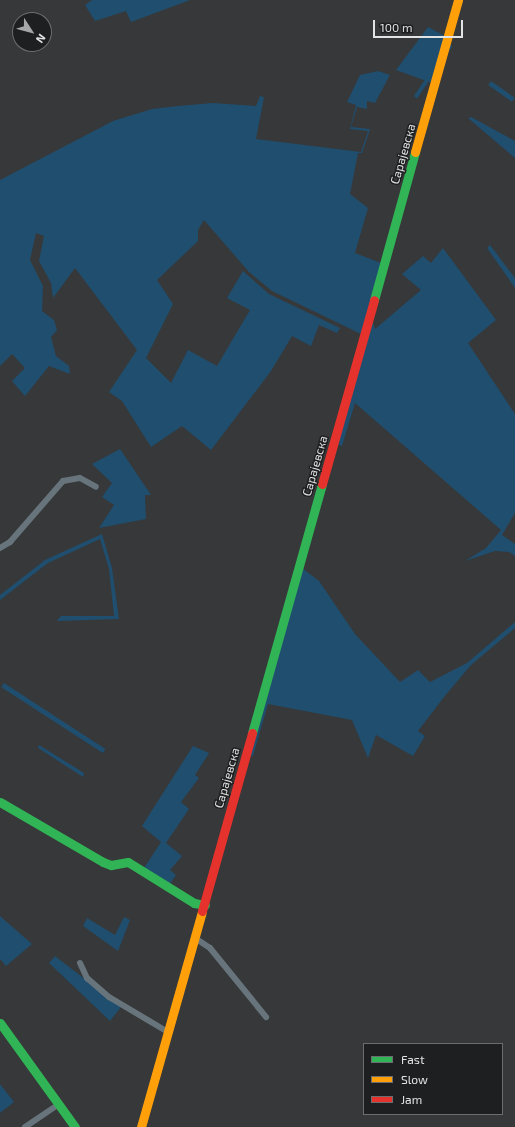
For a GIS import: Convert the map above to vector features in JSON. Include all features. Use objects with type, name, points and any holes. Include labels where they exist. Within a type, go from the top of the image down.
[{"type":"main road","name":"Сарајевска","points":[[141,1127],[205,905],[458,0]]},
{"type":"main road","points":[[0,802],[103,862],[111,865],[128,862],[194,902],[205,905]]},
{"type":"main road","points":[[0,1023],[75,1127]]},
{"type":"street","points":[[0,548],[10,542],[63,481],[80,478],[96,487]]},
{"type":"street","points":[[195,938],[210,948],[266,1017]]},
{"type":"street","points":[[80,963],[87,978],[109,996],[168,1032]]},
{"type":"street","points":[[25,1127],[58,1105]]},
{"type":"shaded area","points":[[92,0],[190,0],[131,22],[126,11],[95,21],[85,5]]},
{"type":"shaded area","points":[[428,27],[445,36],[432,83],[396,70]]},
{"type":"shaded area","points":[[449,44],[452,46],[417,98],[414,96]]},
{"type":"shaded area","points":[[378,71],[390,75],[375,103],[367,101],[367,109],[357,107],[351,127],[370,129],[362,153],[358,153],[350,194],[368,208],[355,253],[381,263],[361,334],[272,291],[249,272],[204,220],[198,230],[198,241],[157,280],[173,304],[146,358],[171,383],[188,350],[217,366],[250,310],[227,298],[243,271],[269,294],[340,328],[337,333],[319,325],[311,346],[292,336],[271,371],[211,450],[182,426],[151,447],[122,401],[109,392],[137,350],[75,268],[53,298],[51,283],[39,261],[44,236],[36,233],[30,260],[43,286],[42,311],[54,320],[57,330],[51,337],[56,356],[69,366],[70,374],[49,366],[25,396],[12,381],[25,368],[12,354],[0,366],[0,180],[113,121],[152,109],[178,106],[213,103],[256,106],[260,96],[264,97],[256,139],[361,152],[368,131],[350,129],[356,105],[347,102],[360,75]]},
{"type":"shaded area","points":[[491,81],[515,98],[512,102],[488,85]]},
{"type":"shaded area","points":[[471,117],[515,141],[515,158],[468,118]]},
{"type":"shaded area","points":[[490,245],[515,278],[515,288],[487,248]]},
{"type":"shaded area","points":[[443,248],[496,320],[468,343],[515,414],[515,513],[502,535],[515,544],[515,556],[509,552],[495,551],[465,561],[486,548],[501,530],[355,403],[342,446],[337,444],[372,319],[375,329],[421,290],[402,274],[423,256],[431,263]]},
{"type":"shaded area","points":[[120,449],[151,495],[145,495],[146,519],[99,528],[114,505],[102,497],[112,483],[92,464]]},
{"type":"shaded area","points":[[102,534],[112,568],[119,619],[57,621],[61,616],[114,616],[109,569],[100,539],[48,563],[0,600],[0,595],[45,560]]},
{"type":"shaded area","points":[[302,568],[319,581],[355,634],[400,682],[418,670],[430,682],[467,663],[515,622],[515,628],[471,665],[444,697],[418,731],[425,736],[413,756],[376,735],[368,758],[352,720],[268,704],[253,756],[249,756]]},
{"type":"shaded area","points":[[4,683],[105,749],[103,753],[1,687]]},
{"type":"shaded area","points":[[39,745],[84,773],[83,777],[38,748]]},
{"type":"shaded area","points":[[193,746],[209,753],[195,775],[199,778],[181,802],[189,809],[166,843],[182,856],[170,870],[176,875],[169,885],[144,868],[161,842],[142,826]]},
{"type":"shaded area","points":[[0,916],[32,944],[6,966],[0,959]]},
{"type":"shaded area","points":[[124,917],[130,920],[118,951],[83,926],[87,918],[115,935]]},
{"type":"shaded area","points":[[55,956],[121,1007],[110,1021],[49,963]]},
{"type":"shaded area","points":[[0,1084],[14,1102],[0,1113]]},
{"type":"traffic: fast","points":[[374,300],[415,152]]},
{"type":"traffic: fast","points":[[252,733],[322,484]]},
{"type":"traffic: fast","points":[[0,802],[103,862],[111,865],[128,862],[194,903],[205,905]]},
{"type":"traffic: fast","points":[[0,1023],[75,1127]]},
{"type":"traffic: slow","points":[[415,152],[458,0]]},
{"type":"traffic: slow","points":[[141,1127],[202,911]]},
{"type":"traffic: jam","points":[[322,484],[374,300]]},
{"type":"traffic: jam","points":[[202,911],[252,733]]}]
